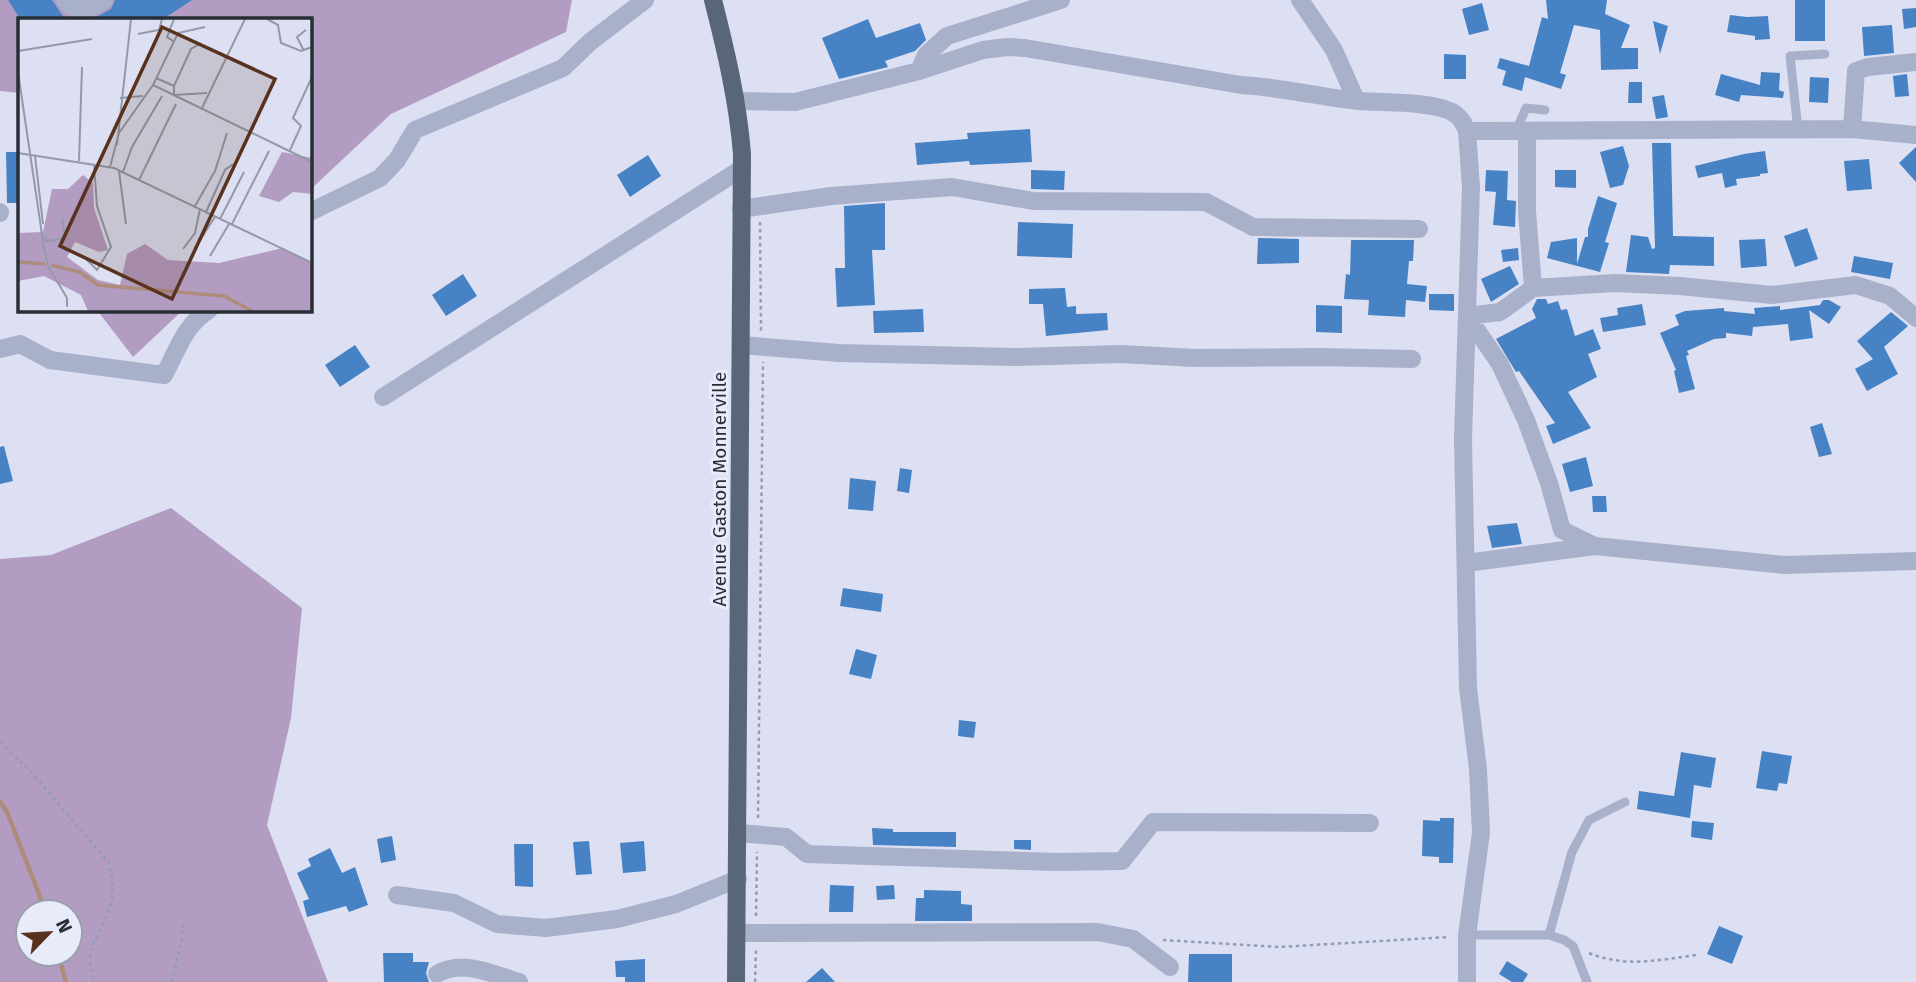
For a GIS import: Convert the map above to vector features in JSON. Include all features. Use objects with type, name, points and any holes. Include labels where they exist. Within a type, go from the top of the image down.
[{"type":"main road","name":"Avenue Gaston Monnerville","points":[[713,0],[736,101],[741,169],[736,982]]},
{"type":"street","points":[[65,0],[69,7],[80,11],[92,8],[104,0]]},
{"type":"street","points":[[312,211],[380,178],[397,160],[415,130],[563,68],[645,0]]},
{"type":"street","points":[[919,72],[926,55],[947,36],[1061,0]]},
{"type":"street","points":[[1300,0],[1334,50],[1356,100]]},
{"type":"street","points":[[736,101],[795,102],[919,72],[983,50],[1007,47],[1241,85],[1356,100],[1439,107],[1454,113],[1464,124],[1467,131],[1471,187],[1463,439],[1468,688],[1478,769],[1481,833],[1467,936],[1467,982]]},
{"type":"street","points":[[1852,129],[1856,71],[1868,67],[1916,62]]},
{"type":"street","points":[[1467,131],[1852,129],[1916,135]]},
{"type":"street","points":[[1521,131],[1533,288]]},
{"type":"street","points":[[383,397],[741,169]]},
{"type":"street","points":[[741,209],[831,196],[951,187],[1034,201],[1206,202],[1253,227],[1419,229]]},
{"type":"street","points":[[1466,316],[1500,312],[1533,288],[1615,283],[1772,295],[1856,285],[1890,296],[1916,318]]},
{"type":"street","points":[[0,349],[20,344],[50,360],[164,375],[184,333],[205,312]]},
{"type":"street","points":[[1466,316],[1500,364],[1526,420],[1549,483],[1562,530],[1595,546]]},
{"type":"street","points":[[741,345],[839,354],[1015,357],[1121,354],[1195,358],[1412,359]]},
{"type":"street","points":[[1466,563],[1595,546],[1786,565],[1916,561]]},
{"type":"street","points":[[738,833],[786,837],[807,854],[1056,862],[1122,861],[1153,822],[1370,823]]},
{"type":"street","points":[[397,895],[454,903],[497,924],[546,928],[617,919],[677,904],[738,879]]},
{"type":"street","points":[[737,933],[1098,932],[1133,939],[1170,967]]},
{"type":"street","points":[[437,974],[455,967],[471,967],[519,982]]},
{"type":"lane","points":[[1798,130],[1790,56],[1825,54]]},
{"type":"lane","points":[[1521,131],[1526,108],[1545,110]]},
{"type":"lane","points":[[1549,935],[1572,852],[1589,820],[1625,802]]},
{"type":"lane","points":[[1467,936],[1549,935],[1564,940],[1573,946],[1587,982]]},
{"type":"path","points":[[0,742],[30,771],[109,863],[114,882],[110,905],[89,954],[95,982]]},
{"type":"path","points":[[172,982],[182,938],[183,919]]},
{"type":"path","points":[[1159,940],[1279,947],[1467,936]]},
{"type":"path","points":[[1573,946],[1604,959],[1634,963],[1696,955]]},
{"type":"shaded area","points":[[0,0],[572,0],[566,32],[391,114],[312,188],[312,18],[18,18],[18,93],[0,91]]},
{"type":"shaded area","points":[[99,312],[181,312],[133,357]]},
{"type":"shaded area","points":[[171,508],[302,608],[291,718],[267,825],[328,982],[0,982],[0,559],[51,555]]},
{"type":"building","points":[[8,0],[52,0],[64,18],[19,18]]},
{"type":"building","points":[[115,0],[192,0],[165,18],[98,16],[111,9]]},
{"type":"building","points":[[1546,0],[1607,0],[1605,14],[1630,25],[1621,48],[1638,48],[1638,69],[1601,70],[1600,30],[1574,25],[1560,73],[1566,75],[1561,89],[1525,77],[1522,91],[1502,85],[1506,71],[1497,68],[1500,58],[1529,66],[1542,17],[1548,19]]},
{"type":"building","points":[[1795,0],[1825,0],[1825,41],[1795,41]]},
{"type":"building","points":[[1482,3],[1489,30],[1469,35],[1462,9]]},
{"type":"building","points":[[1916,8],[1916,27],[1904,29],[1902,9]]},
{"type":"building","points":[[1730,15],[1768,16],[1770,39],[1755,40],[1755,36],[1727,32]]},
{"type":"building","points":[[868,19],[876,38],[920,23],[926,40],[915,51],[885,61],[888,67],[839,79],[822,38]]},
{"type":"building","points":[[1653,21],[1668,26],[1660,54]]},
{"type":"building","points":[[1892,25],[1894,53],[1864,56],[1862,27]]},
{"type":"building","points":[[1444,54],[1466,55],[1466,79],[1444,79]]},
{"type":"building","points":[[1761,72],[1780,73],[1779,90],[1784,92],[1783,98],[1741,95],[1739,102],[1715,95],[1721,74],[1760,85]]},
{"type":"building","points":[[1907,74],[1909,96],[1895,97],[1893,76]]},
{"type":"building","points":[[1810,77],[1829,78],[1828,103],[1809,102]]},
{"type":"building","points":[[1629,82],[1642,82],[1642,103],[1628,103]]},
{"type":"building","points":[[1664,95],[1668,117],[1656,119],[1652,97]]},
{"type":"building","points":[[1030,129],[1032,162],[970,165],[969,161],[917,165],[915,143],[968,139],[967,133]]},
{"type":"building","points":[[1652,143],[1671,143],[1673,236],[1714,237],[1714,266],[1670,265],[1669,274],[1626,272],[1631,235],[1648,237],[1652,249],[1655,248]]},
{"type":"building","points":[[1623,146],[1629,166],[1623,185],[1610,188],[1600,152]]},
{"type":"building","points":[[1916,147],[1916,182],[1899,163]]},
{"type":"building","points":[[1765,151],[1768,173],[1736,179],[1737,185],[1725,188],[1722,173],[1698,178],[1695,166]]},
{"type":"building","points":[[6,152],[18,152],[18,203],[7,203]]},
{"type":"building","points":[[648,155],[661,176],[630,197],[617,175]]},
{"type":"building","points":[[1869,159],[1872,189],[1847,191],[1844,161]]},
{"type":"building","points":[[1031,170],[1065,171],[1064,190],[1031,189]]},
{"type":"building","points":[[1486,170],[1508,171],[1507,200],[1516,201],[1515,227],[1493,225],[1496,192],[1485,191]]},
{"type":"building","points":[[1555,170],[1576,170],[1576,188],[1555,187]]},
{"type":"building","points":[[1598,196],[1617,203],[1605,242],[1609,243],[1600,272],[1547,258],[1551,242],[1577,238],[1577,264],[1585,237],[1588,237]]},
{"type":"building","points":[[885,203],[885,250],[872,250],[875,305],[837,307],[835,268],[845,268],[844,206]]},
{"type":"building","points":[[1018,222],[1073,224],[1072,258],[1017,256]]},
{"type":"building","points":[[1807,228],[1818,259],[1795,267],[1784,236]]},
{"type":"building","points":[[1258,238],[1299,239],[1299,263],[1257,264]]},
{"type":"building","points":[[1765,239],[1767,266],[1741,268],[1739,240]]},
{"type":"building","points":[[1351,240],[1414,240],[1413,261],[1409,261],[1407,284],[1427,286],[1425,302],[1406,300],[1405,317],[1368,315],[1369,300],[1344,299],[1346,274],[1350,275]]},
{"type":"building","points":[[1518,248],[1519,260],[1503,262],[1501,250]]},
{"type":"building","points":[[1854,256],[1893,263],[1890,279],[1851,272]]},
{"type":"building","points":[[1510,266],[1519,284],[1491,302],[1481,279]]},
{"type":"building","points":[[463,274],[477,296],[446,316],[432,295]]},
{"type":"building","points":[[1065,288],[1067,307],[1076,306],[1076,314],[1107,313],[1108,330],[1046,336],[1043,304],[1029,304],[1029,289]]},
{"type":"building","points":[[1429,294],[1454,294],[1454,311],[1429,310]]},
{"type":"building","points":[[1537,299],[1546,299],[1548,304],[1558,301],[1561,310],[1567,309],[1575,336],[1593,329],[1601,349],[1588,354],[1597,377],[1568,392],[1591,428],[1553,444],[1546,426],[1555,423],[1519,371],[1516,372],[1496,339],[1536,318],[1532,309]]},
{"type":"building","points":[[1823,300],[1829,300],[1841,307],[1829,324],[1809,310],[1813,338],[1790,341],[1788,324],[1753,327],[1752,336],[1726,333],[1726,338],[1714,339],[1687,351],[1695,389],[1679,393],[1674,371],[1676,370],[1660,333],[1679,325],[1675,315],[1685,311],[1724,308],[1724,311],[1755,314],[1754,308],[1780,306],[1780,310],[1820,305]]},
{"type":"building","points":[[1642,304],[1646,325],[1603,332],[1600,318],[1618,315],[1617,308]]},
{"type":"building","points":[[1316,305],[1342,306],[1342,333],[1316,332]]},
{"type":"building","points":[[923,309],[924,332],[874,333],[873,311]]},
{"type":"building","points":[[1891,312],[1908,326],[1884,347],[1898,374],[1867,391],[1855,369],[1873,359],[1857,341]]},
{"type":"building","points":[[355,345],[370,367],[340,387],[325,365]]},
{"type":"building","points":[[1822,423],[1832,454],[1819,457],[1810,427]]},
{"type":"building","points":[[4,446],[13,481],[0,484],[0,447]]},
{"type":"building","points":[[1586,457],[1593,486],[1570,492],[1562,464]]},
{"type":"building","points":[[900,468],[912,470],[909,493],[897,491]]},
{"type":"building","points":[[850,478],[876,481],[873,511],[848,509]]},
{"type":"building","points":[[1592,496],[1606,496],[1607,512],[1593,512]]},
{"type":"building","points":[[1517,523],[1522,544],[1492,548],[1487,526]]},
{"type":"building","points":[[843,588],[883,594],[881,612],[840,606]]},
{"type":"building","points":[[856,649],[877,655],[871,679],[849,674]]},
{"type":"building","points":[[959,720],[976,722],[974,738],[958,736]]},
{"type":"building","points":[[1762,751],[1792,756],[1787,784],[1779,783],[1777,791],[1756,788]]},
{"type":"building","points":[[1681,752],[1716,758],[1711,788],[1694,785],[1690,818],[1637,809],[1639,791],[1674,796]]},
{"type":"building","points":[[1440,818],[1454,818],[1453,863],[1439,863],[1439,857],[1422,856],[1423,820],[1440,821]]},
{"type":"building","points":[[1692,821],[1714,823],[1712,840],[1691,837]]},
{"type":"building","points":[[872,828],[893,829],[893,832],[956,832],[956,847],[873,845]]},
{"type":"building","points":[[392,836],[396,860],[381,863],[377,839]]},
{"type":"building","points":[[1014,840],[1031,840],[1031,850],[1014,849]]},
{"type":"building","points":[[589,841],[592,874],[576,875],[573,842]]},
{"type":"building","points":[[644,841],[646,871],[623,873],[620,843]]},
{"type":"building","points":[[514,844],[533,844],[533,887],[515,886]]},
{"type":"building","points":[[330,848],[342,873],[355,867],[368,905],[349,912],[346,906],[307,917],[303,901],[309,899],[297,873],[311,866],[308,859]]},
{"type":"building","points":[[830,885],[854,886],[853,912],[829,912]]},
{"type":"building","points":[[894,885],[895,899],[877,900],[876,886]]},
{"type":"building","points":[[924,890],[961,891],[961,904],[972,905],[972,921],[915,921],[916,898],[924,898]]},
{"type":"building","points":[[1719,926],[1743,936],[1732,964],[1707,954]]},
{"type":"building","points":[[383,953],[413,953],[413,962],[429,962],[426,973],[429,982],[384,982]]},
{"type":"building","points":[[1189,954],[1232,954],[1232,982],[1188,982]]},
{"type":"building","points":[[645,959],[645,982],[625,982],[625,977],[616,977],[615,961]]},
{"type":"building","points":[[1507,961],[1528,974],[1523,982],[1512,982],[1499,974]]},
{"type":"building","points":[[822,968],[835,982],[806,982]]},
{"type":"waterway","points":[[0,802],[7,812],[41,898]]},
{"type":"waterway","points":[[62,968],[66,982]]}]
